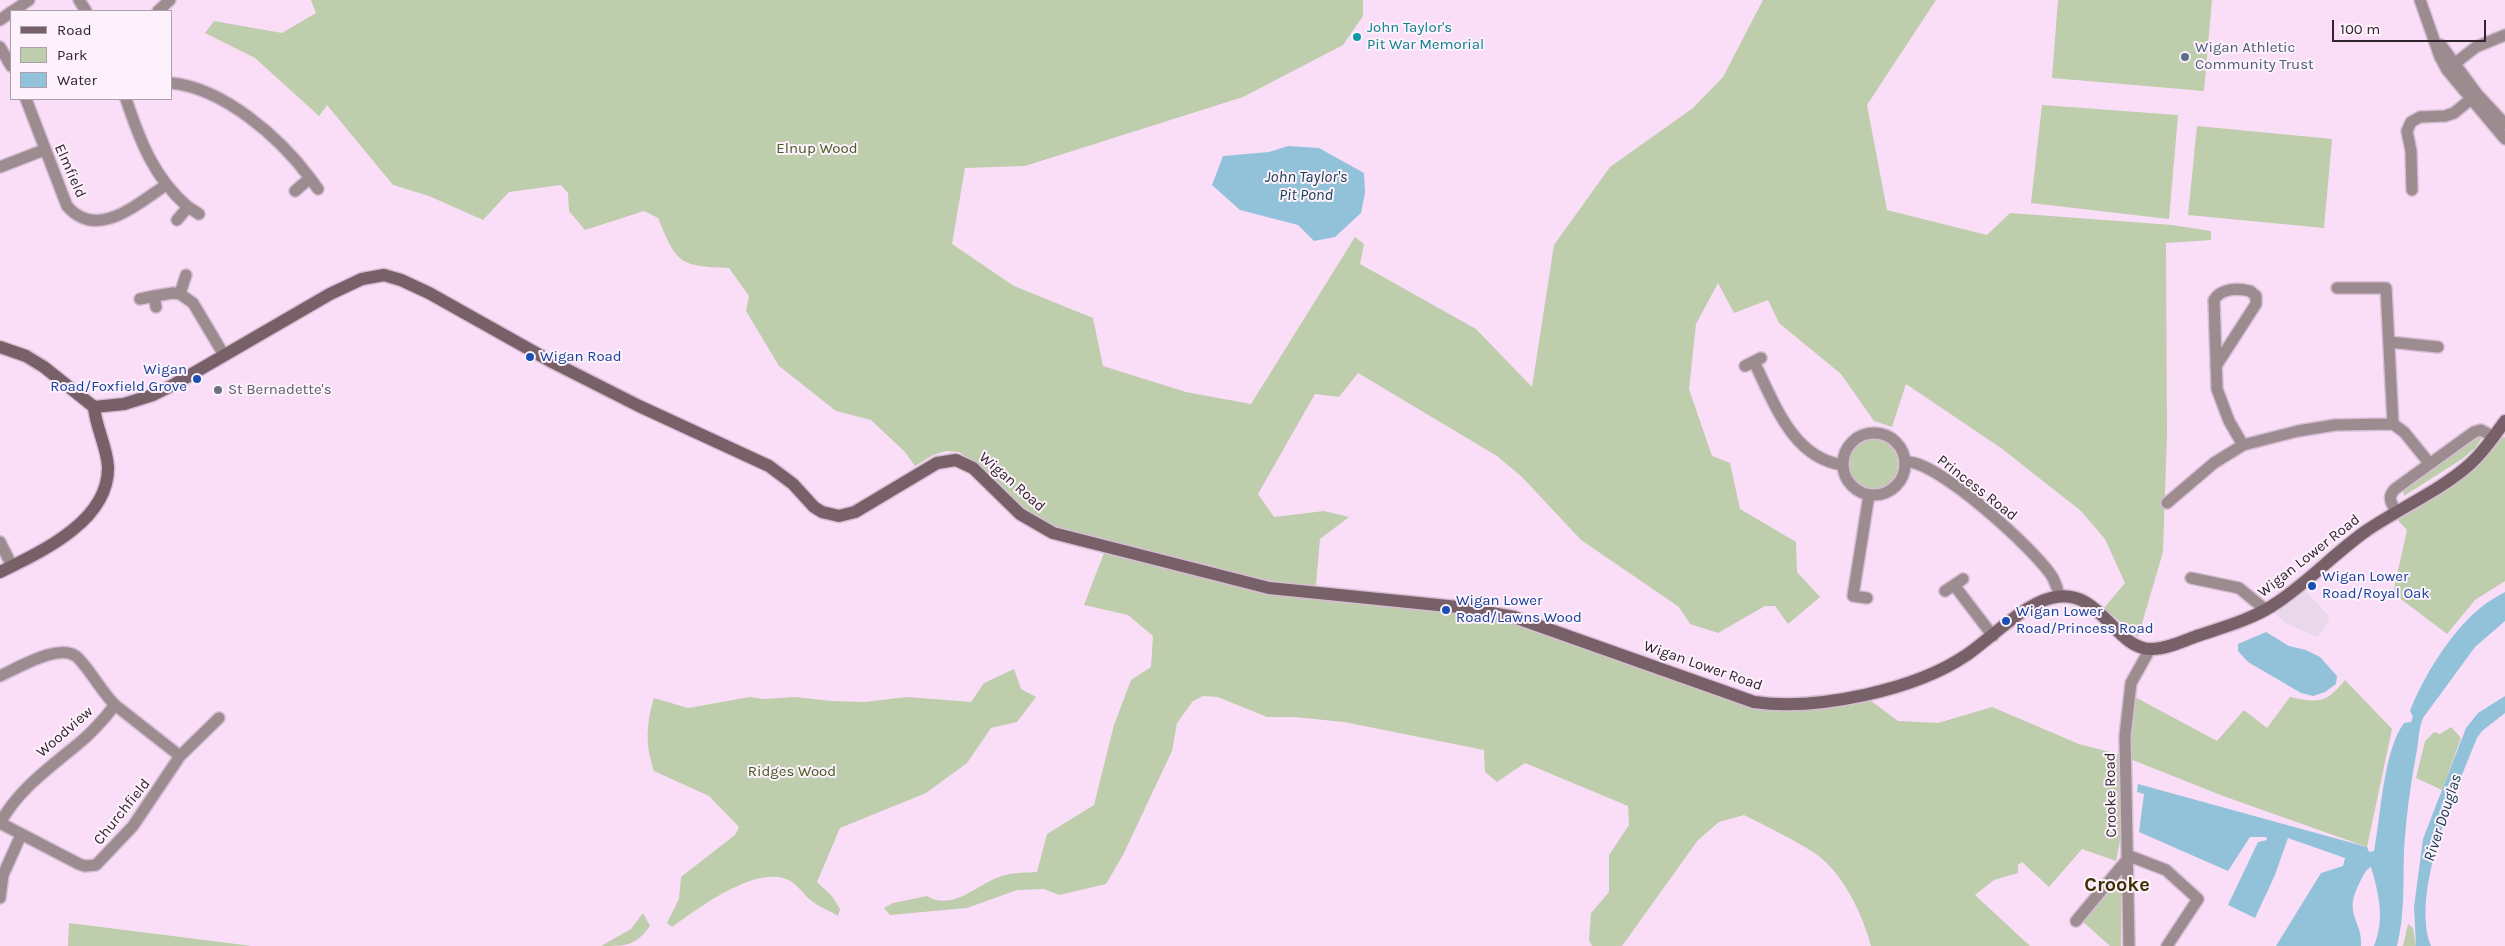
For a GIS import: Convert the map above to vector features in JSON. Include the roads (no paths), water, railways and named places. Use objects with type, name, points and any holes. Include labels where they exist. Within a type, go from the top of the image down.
[{"type":"main road","name":"Wigan Road","points":[[94,407],[124,404],[153,395],[294,313],[351,284],[376,275],[392,277],[429,293],[552,362],[639,406],[768,466],[786,478],[807,501],[822,512],[839,516],[855,512],[929,467],[944,461],[956,460],[973,468],[1020,514],[1053,533],[1104,544],[1247,584],[1290,592]]},
{"type":"main road","points":[[0,347],[26,356],[44,367],[94,407],[108,465],[107,480],[101,496],[81,523],[63,538],[0,572]]},
{"type":"main road","name":"Wigan Lower Road","points":[[2150,649],[2184,640],[2266,610],[2343,548],[2396,511],[2468,466],[2494,437],[2505,421]]},
{"type":"main road","name":"Wigan Lower Road","points":[[1290,592],[1458,607],[1514,617],[1754,702],[1779,705],[1846,697],[1914,682],[1956,661],[2034,606],[2059,596]]},
{"type":"main road","points":[[2059,596],[2077,598],[2084,601],[2133,642],[2150,649]]},
{"type":"street","points":[[15,10],[29,0]]},
{"type":"street","points":[[159,10],[170,0]]},
{"type":"street","points":[[2420,0],[2440,58],[2450,67],[2505,139]]},
{"type":"street","points":[[2450,67],[2476,47],[2505,35]]},
{"type":"street","points":[[0,47],[10,64]]},
{"type":"street","points":[[172,84],[193,88],[245,115],[284,146],[318,190]]},
{"type":"street","points":[[2474,97],[2505,124]]},
{"type":"street","points":[[2412,190],[2407,178],[2411,151],[2407,132],[2411,122],[2420,117],[2446,116],[2454,113],[2474,97]]},
{"type":"street","name":"Elmfield","points":[[26,100],[67,206],[77,216],[90,221],[111,219],[166,185]]},
{"type":"street","points":[[126,100],[140,141],[166,185],[188,208],[198,214]]},
{"type":"street","points":[[0,167],[44,150]]},
{"type":"street","points":[[295,191],[310,178]]},
{"type":"street","points":[[177,220],[188,208]]},
{"type":"street","points":[[180,294],[186,275]]},
{"type":"street","points":[[2337,288],[2386,288],[2393,424]]},
{"type":"street","points":[[2216,366],[2256,304],[2256,296],[2250,291],[2224,290],[2216,297],[2216,366],[2217,389],[2220,400],[2243,445]]},
{"type":"street","points":[[140,299],[155,302],[173,293],[180,294],[193,303],[224,355]]},
{"type":"street","points":[[2389,342],[2438,347]]},
{"type":"street","points":[[1753,362],[1793,436],[1822,460],[1843,465]]},
{"type":"street","points":[[2167,503],[2214,463],[2243,445],[2298,431],[2335,425],[2393,424],[2404,432],[2430,464]]},
{"type":"street","points":[[2396,511],[2390,501],[2392,492],[2477,430],[2485,431],[2494,437]]},
{"type":"street","points":[[1872,433],[1890,438],[1903,452],[1905,462],[1901,480],[1895,487],[1887,493],[1869,495],[1854,488],[1844,474],[1843,465],[1847,449],[1854,441],[1872,433]]},
{"type":"street","name":"Princess Road","points":[[1905,462],[1912,461],[1929,468],[1991,514],[2043,565],[2053,578],[2059,596]]},
{"type":"street","points":[[1867,598],[1853,596],[1869,495]]},
{"type":"street","points":[[0,542],[12,566]]},
{"type":"street","points":[[2191,578],[2239,588],[2266,610]]},
{"type":"street","points":[[1954,585],[1993,636]]},
{"type":"street","name":"Crooke Road","points":[[2129,946],[2125,736],[2131,683],[2150,649]]},
{"type":"street","name":"Woodview","points":[[0,676],[36,659],[59,652],[68,652],[80,660],[104,694],[116,705],[77,745],[31,783],[12,804],[0,823]]},
{"type":"street","points":[[116,705],[180,756]]},
{"type":"street","name":"Churchfield","points":[[0,823],[80,864],[85,866],[96,865],[132,826],[180,756],[219,718]]},
{"type":"street","points":[[0,898],[3,875],[21,835]]},
{"type":"street","points":[[2076,921],[2127,858],[2166,870],[2198,899],[2167,946]]},
{"type":"water","name":"John Taylor's Pit Pond","points":[[1288,146],[1319,148],[1364,173],[1365,193],[1361,213],[1335,237],[1314,241],[1298,225],[1240,210],[1212,185],[1223,156],[1269,152]]},
{"type":"water","points":[[2505,592],[2505,621],[2475,647],[2421,723],[2407,814],[2402,910],[2397,946],[2374,946],[2379,926],[2380,907],[2371,867],[2363,875],[2353,902],[2354,917],[2361,937],[2361,946],[2276,946],[2321,873],[2343,866],[2345,858],[2288,838],[2275,875],[2255,918],[2228,905],[2258,842],[2267,840],[2266,837],[2250,837],[2228,871],[2139,832],[2144,794],[2137,792],[2138,784],[2367,847],[2369,852],[2374,851],[2391,750],[2404,723],[2411,722],[2413,717],[2410,711],[2422,684],[2448,642],[2458,630],[2482,606]]},
{"type":"water","points":[[2266,632],[2289,646],[2306,650],[2320,657],[2337,676],[2336,684],[2325,692],[2313,696],[2301,693],[2248,662],[2238,651],[2238,644]]},
{"type":"water","name":"River Douglas","points":[[2505,696],[2505,713],[2482,731],[2477,738],[2448,812],[2438,841],[2426,898],[2426,924],[2431,946],[2416,946],[2414,907],[2423,839],[2466,728],[2478,713]]},
{"type":"place","name":"John Taylor's Pit War Memorial","points":[[1357,37]]},
{"type":"place","name":"Wigan Athletic Community Trust","points":[[2185,57]]},
{"type":"place","name":"Wigan Road","points":[[530,357]]},
{"type":"place","name":"Wigan Road/Foxfield Grove","points":[[197,379]]},
{"type":"place","name":"St Bernadette's","points":[[218,390]]},
{"type":"place","name":"Wigan Lower Road/Royal Oak","points":[[2312,586]]},
{"type":"place","name":"Wigan Lower Road/Lawns Wood","points":[[1446,610]]},
{"type":"place","name":"Wigan Lower Road/Princess Road","points":[[2006,621]]},
{"type":"district","name":"Crooke","points":[[2117,885]]},
{"type":"park label","name":"Elnup Wood","points":[[817,149]]},
{"type":"park label","name":"Ridges Wood","points":[[792,772]]}]
